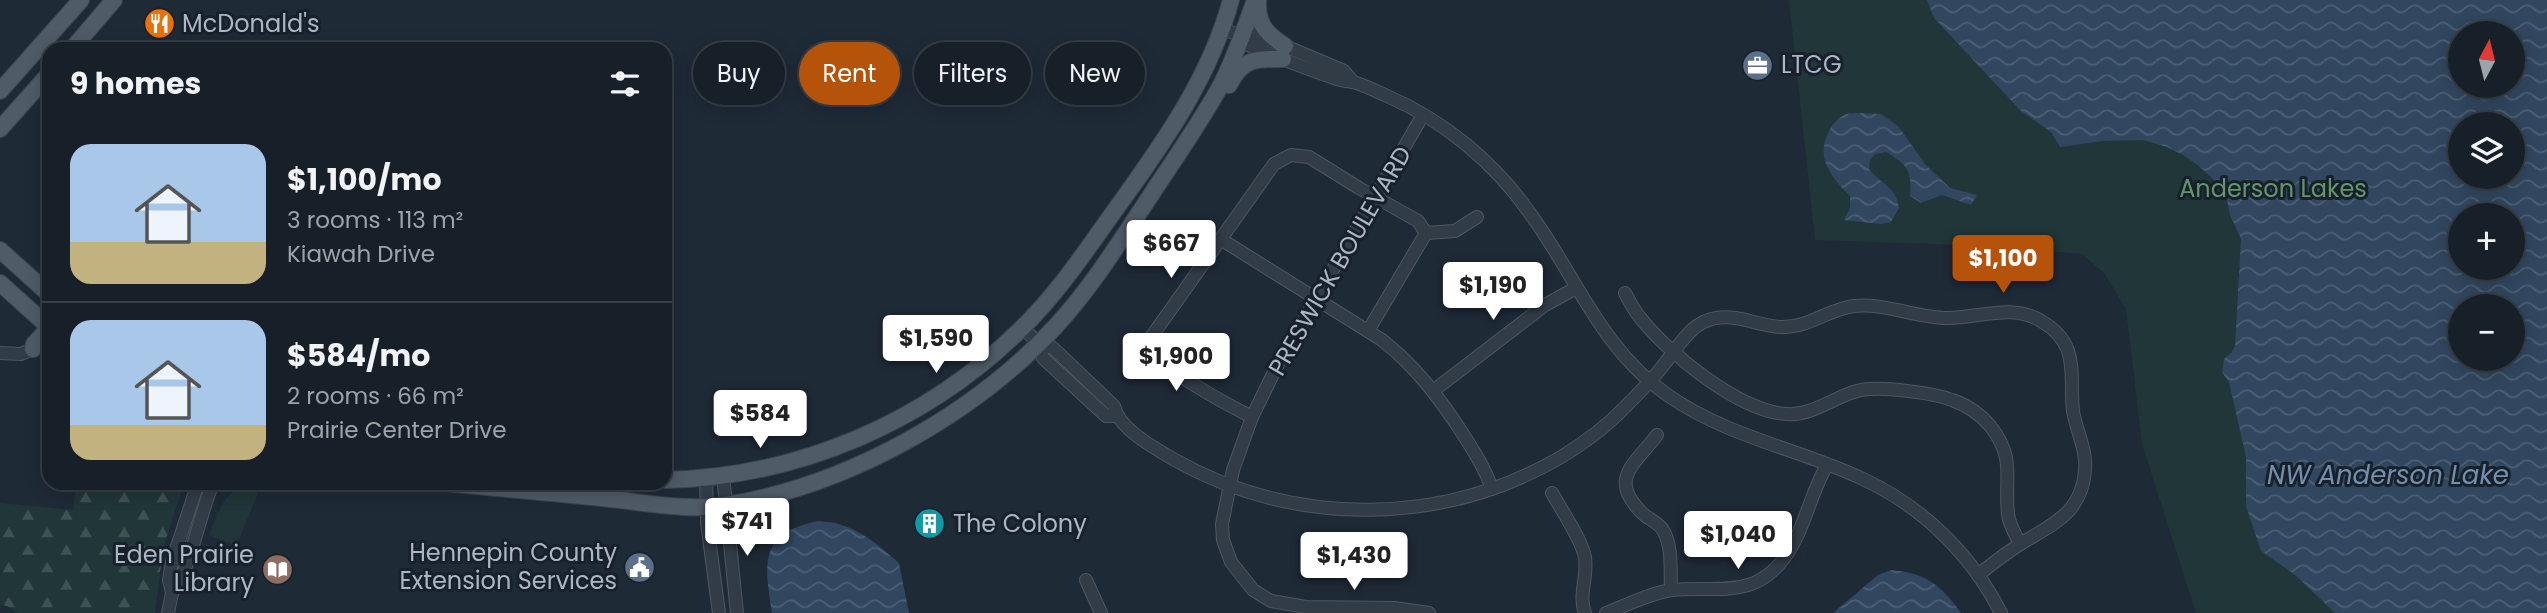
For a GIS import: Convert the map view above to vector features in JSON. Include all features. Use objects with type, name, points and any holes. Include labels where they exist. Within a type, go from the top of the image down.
[{"type":"main road","points":[[44,42],[81,0]]},
{"type":"main road","points":[[78,42],[114,0]]},
{"type":"main road","points":[[672,479],[757,470],[812,456],[875,432],[929,403],[981,366],[1023,328],[1057,288],[1166,139],[1191,96],[1222,29],[1231,0]]},
{"type":"main road","points":[[523,490],[706,507],[771,497],[810,485],[896,446],[967,403],[1055,326],[1097,275],[1180,151],[1222,82],[1256,0]]},
{"type":"main road","points":[[1180,151],[1213,114],[1239,68],[1253,60],[1284,52],[1262,26],[1256,0]]},
{"type":"main road","points":[[0,92],[42,44]]},
{"type":"main road","points":[[0,129],[42,82]]},
{"type":"main road","points":[[0,250],[42,288]]},
{"type":"main road","points":[[0,284],[42,322]]},
{"type":"main road","points":[[41,347],[34,344],[42,335]]},
{"type":"street","points":[[1222,29],[1242,36],[1248,45],[1284,52],[1340,81],[1353,82],[1390,97],[1463,142],[1508,184],[1531,214],[1600,327],[1620,352],[1650,381],[1695,413],[1724,428],[1862,478],[1894,495],[1950,540],[1978,575],[2001,613]]},
{"type":"street","name":"PRESWICK BOULEVARD","points":[[1269,607],[1231,562],[1223,540],[1222,524],[1229,486],[1251,417],[1279,362],[1423,115]]},
{"type":"street","points":[[1251,417],[1181,377],[1147,347],[1148,339],[1222,240],[1274,163],[1291,155],[1309,157],[1418,220],[1426,233]]},
{"type":"street","points":[[1426,233],[1455,231],[1477,217]]},
{"type":"street","points":[[1368,331],[1426,233]]},
{"type":"street","points":[[1222,240],[1401,354],[1433,391],[1479,458],[1492,489]]},
{"type":"street","points":[[1433,391],[1545,304],[1576,288]]},
{"type":"street","points":[[1625,293],[1638,315],[1656,336],[1675,352],[1733,396],[1773,412],[1801,414],[1844,395],[1879,388],[1951,399],[1967,407],[1992,428],[2001,443],[2010,476],[2008,514],[2020,544]]},
{"type":"street","points":[[1023,328],[1038,342],[1043,358],[1105,416],[1116,416],[1166,455],[1198,473],[1267,498],[1303,506],[1378,511],[1442,503],[1492,489],[1527,475],[1574,448],[1623,409],[1675,352],[1691,330],[1715,318],[1781,327],[1798,326],[1850,306],[1867,305],[1922,316],[1948,318],[2009,311],[2026,314],[2055,331],[2066,345],[2071,361],[2074,420],[2085,456],[2085,471],[2076,500],[2056,524],[2020,544],[1978,575]]},
{"type":"street","points":[[0,353],[21,354],[41,347]]},
{"type":"street","points":[[1657,435],[1628,472],[1624,488],[1626,495],[1643,515],[1662,528],[1670,548],[1671,590]]},
{"type":"street","points":[[1606,613],[1671,590],[1736,589],[1768,575],[1785,558],[1800,532],[1826,465]]},
{"type":"street","points":[[723,475],[737,613]]},
{"type":"street","points":[[706,477],[706,507],[719,613]]},
{"type":"street","points":[[169,613],[172,562],[195,490]]},
{"type":"street","points":[[172,593],[180,583],[210,490]]},
{"type":"street","points":[[202,510],[211,503],[216,490]]},
{"type":"street","points":[[1552,493],[1584,551],[1586,562],[1582,598],[1585,613]]},
{"type":"street","points":[[1086,580],[1101,613]]},
{"type":"street","points":[[1269,607],[1394,608],[1429,613]]},
{"type":"green space","name":"NW Anderson Lake","points":[[1789,0],[2547,0],[2547,613],[2196,613],[2142,444],[2126,309],[2104,273],[2082,254],[1988,246],[1815,240]]},
{"type":"green space","points":[[76,490],[182,490],[163,549],[155,613],[17,613],[0,605],[0,503],[73,510]]},
{"type":"green space","points":[[238,490],[259,490],[236,546],[209,535],[221,507],[231,494]]},
{"type":"water","name":"NW Anderson Lake","points":[[1927,0],[2547,0],[2547,613],[2335,613],[2295,575],[2261,551],[2246,506],[2246,457],[2229,382],[2222,372],[2224,359],[2235,346],[2241,239],[2230,215],[2226,195],[2198,165],[2167,147],[2143,140],[2102,141],[2060,147],[2051,132],[2021,111],[1934,18]]},
{"type":"water","points":[[1863,113],[1881,114],[1898,126],[1926,165],[1950,188],[1977,195],[1971,205],[1942,195],[1921,203],[1910,196],[1910,180],[1904,165],[1886,152],[1875,154],[1870,160],[1869,169],[1895,195],[1899,208],[1891,222],[1881,224],[1844,220],[1850,208],[1850,196],[1829,171],[1824,154],[1825,141],[1831,127],[1840,117]]},
{"type":"water","points":[[818,521],[841,525],[862,534],[899,563],[909,613],[772,613],[767,565],[775,542],[799,526]]},
{"type":"water","points":[[1891,570],[1914,574],[1932,582],[1961,613],[1833,613],[1878,575]]},
{"type":"place","name":"McDonald's","points":[[159,24]]},
{"type":"place","name":"LTCG","points":[[1758,65]]},
{"type":"place","name":"The Colony","points":[[930,524]]},
{"type":"place","name":"Hennepin County Extension Services","points":[[640,567]]},
{"type":"place","name":"Eden Prairie Library","points":[[277,569]]},
{"type":"park label","name":"Anderson Lakes","points":[[2273,189]]}]
